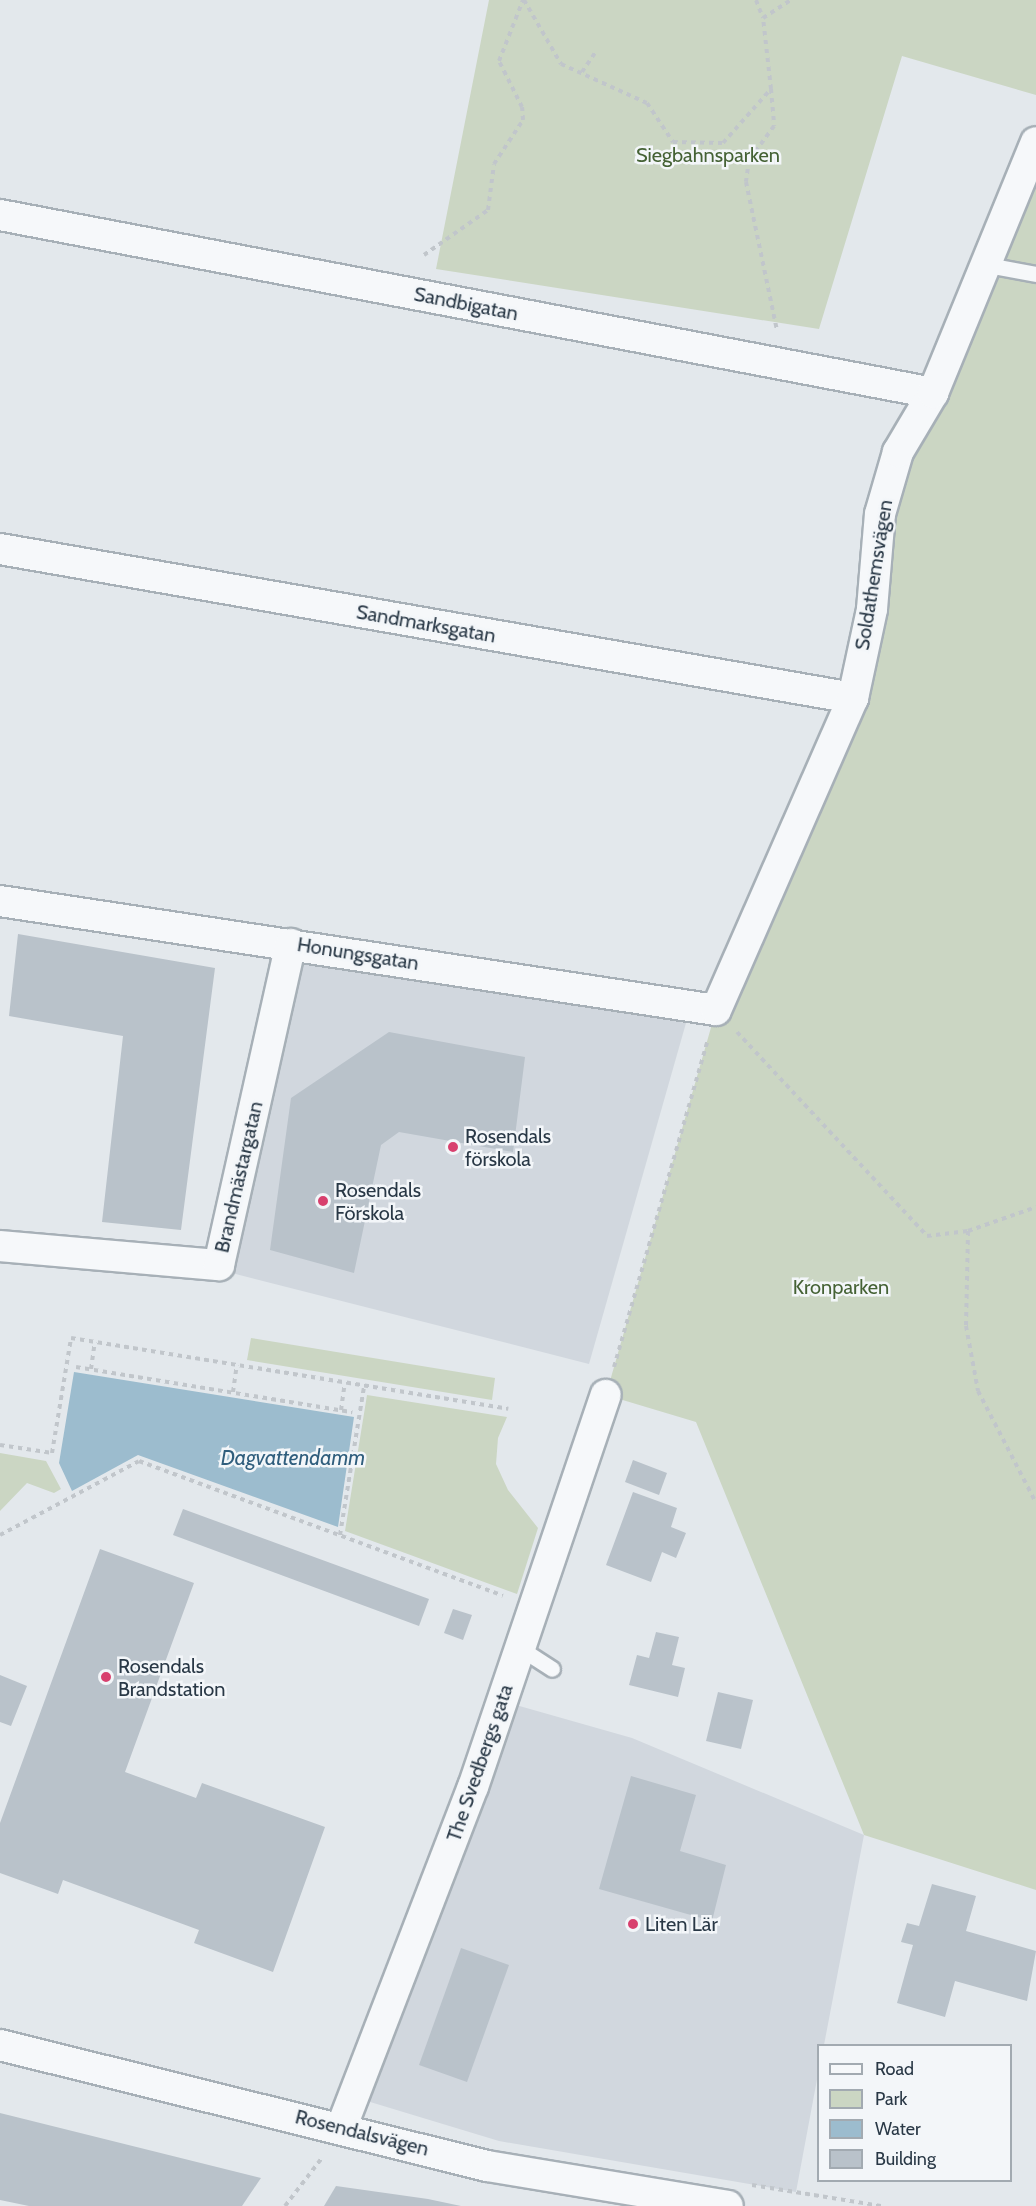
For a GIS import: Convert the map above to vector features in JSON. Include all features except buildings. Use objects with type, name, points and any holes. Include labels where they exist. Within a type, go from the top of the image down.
[{"type":"street","name":"Soldathemsvägen","points":[[716,1010],[853,698],[872,609],[880,514],[898,452],[933,393],[982,264],[1036,142]]},
{"type":"street","name":"Sandbigatan","points":[[0,215],[933,393]]},
{"type":"street","name":"Sandmarksgatan","points":[[0,549],[853,698]]},
{"type":"street","name":"Honungsgatan","points":[[0,901],[716,1010]]},
{"type":"street","name":"Brandmästargatan","points":[[0,1246],[219,1265],[291,944]]},
{"type":"street","name":"The Svedbergs gata","points":[[342,2126],[473,1787],[606,1395]]},
{"type":"street","name":"Rosendalsvägen","points":[[0,2045],[342,2126],[487,2166],[728,2206]]},
{"type":"lane","points":[[982,264],[1036,274]]},
{"type":"lane","points":[[520,1648],[552,1669]]},
{"type":"path","points":[[524,0],[561,64],[647,103],[673,142],[723,143],[771,89]]},
{"type":"path","points":[[424,255],[488,210],[494,164],[523,120],[522,107],[499,61],[524,0]]},
{"type":"path","points":[[756,0],[763,18],[774,126],[749,160],[746,182],[784,364]]},
{"type":"path","points":[[763,18],[791,0]]},
{"type":"path","points":[[582,72],[596,51]]},
{"type":"path","points":[[716,1010],[927,1236],[968,1231],[1036,1207]]},
{"type":"path","points":[[606,1395],[716,1010]]},
{"type":"path","points":[[968,1231],[966,1326],[978,1391],[1036,1503]]},
{"type":"path","points":[[0,1445],[52,1453],[70,1338],[508,1409]]},
{"type":"path","points":[[91,1369],[95,1342]]},
{"type":"path","points":[[233,1392],[237,1365]]},
{"type":"path","points":[[76,1367],[352,1412]]},
{"type":"path","points":[[341,1410],[345,1383]]},
{"type":"path","points":[[340,1535],[363,1386]]},
{"type":"path","points":[[0,1535],[139,1461],[515,1600]]},
{"type":"path","points":[[285,2206],[342,2126]]},
{"type":"shaded area","name":"Rosendals förskola","points":[[298,957],[686,1023],[589,1364],[228,1272]]},
{"type":"shaded area","name":"Liten Lär","points":[[502,1701],[632,1738],[864,1835],[824,2044],[817,2044],[817,2079],[796,2192],[499,2141],[357,2098]]},
{"type":"green space","name":"Siegbahnsparken","points":[[489,0],[1036,0],[1036,95],[902,56],[819,329],[436,269]]},
{"type":"green space","name":"Kronparken","points":[[1036,142],[1036,1890],[864,1835],[696,1422],[606,1395],[716,1010],[853,698],[880,514]]},
{"type":"green space","points":[[251,1338],[495,1378],[492,1400],[247,1360]]},
{"type":"green space","points":[[367,1395],[507,1417],[498,1438],[496,1464],[508,1490],[538,1528],[517,1594],[345,1531]]},
{"type":"green space","points":[[0,1453],[46,1461],[61,1489],[54,1493],[27,1483],[0,1511]]},
{"type":"water","name":"Dagvattendamm","points":[[74,1372],[354,1417],[338,1527],[138,1455],[72,1491],[59,1463]]},
{"type":"place","name":"Rosendals förskola","points":[[453,1147]]},
{"type":"place","name":"Rosendals Förskola","points":[[323,1201]]},
{"type":"place","name":"Rosendals Brandstation","points":[[106,1677]]},
{"type":"place","name":"Liten Lär","points":[[633,1924]]}]
